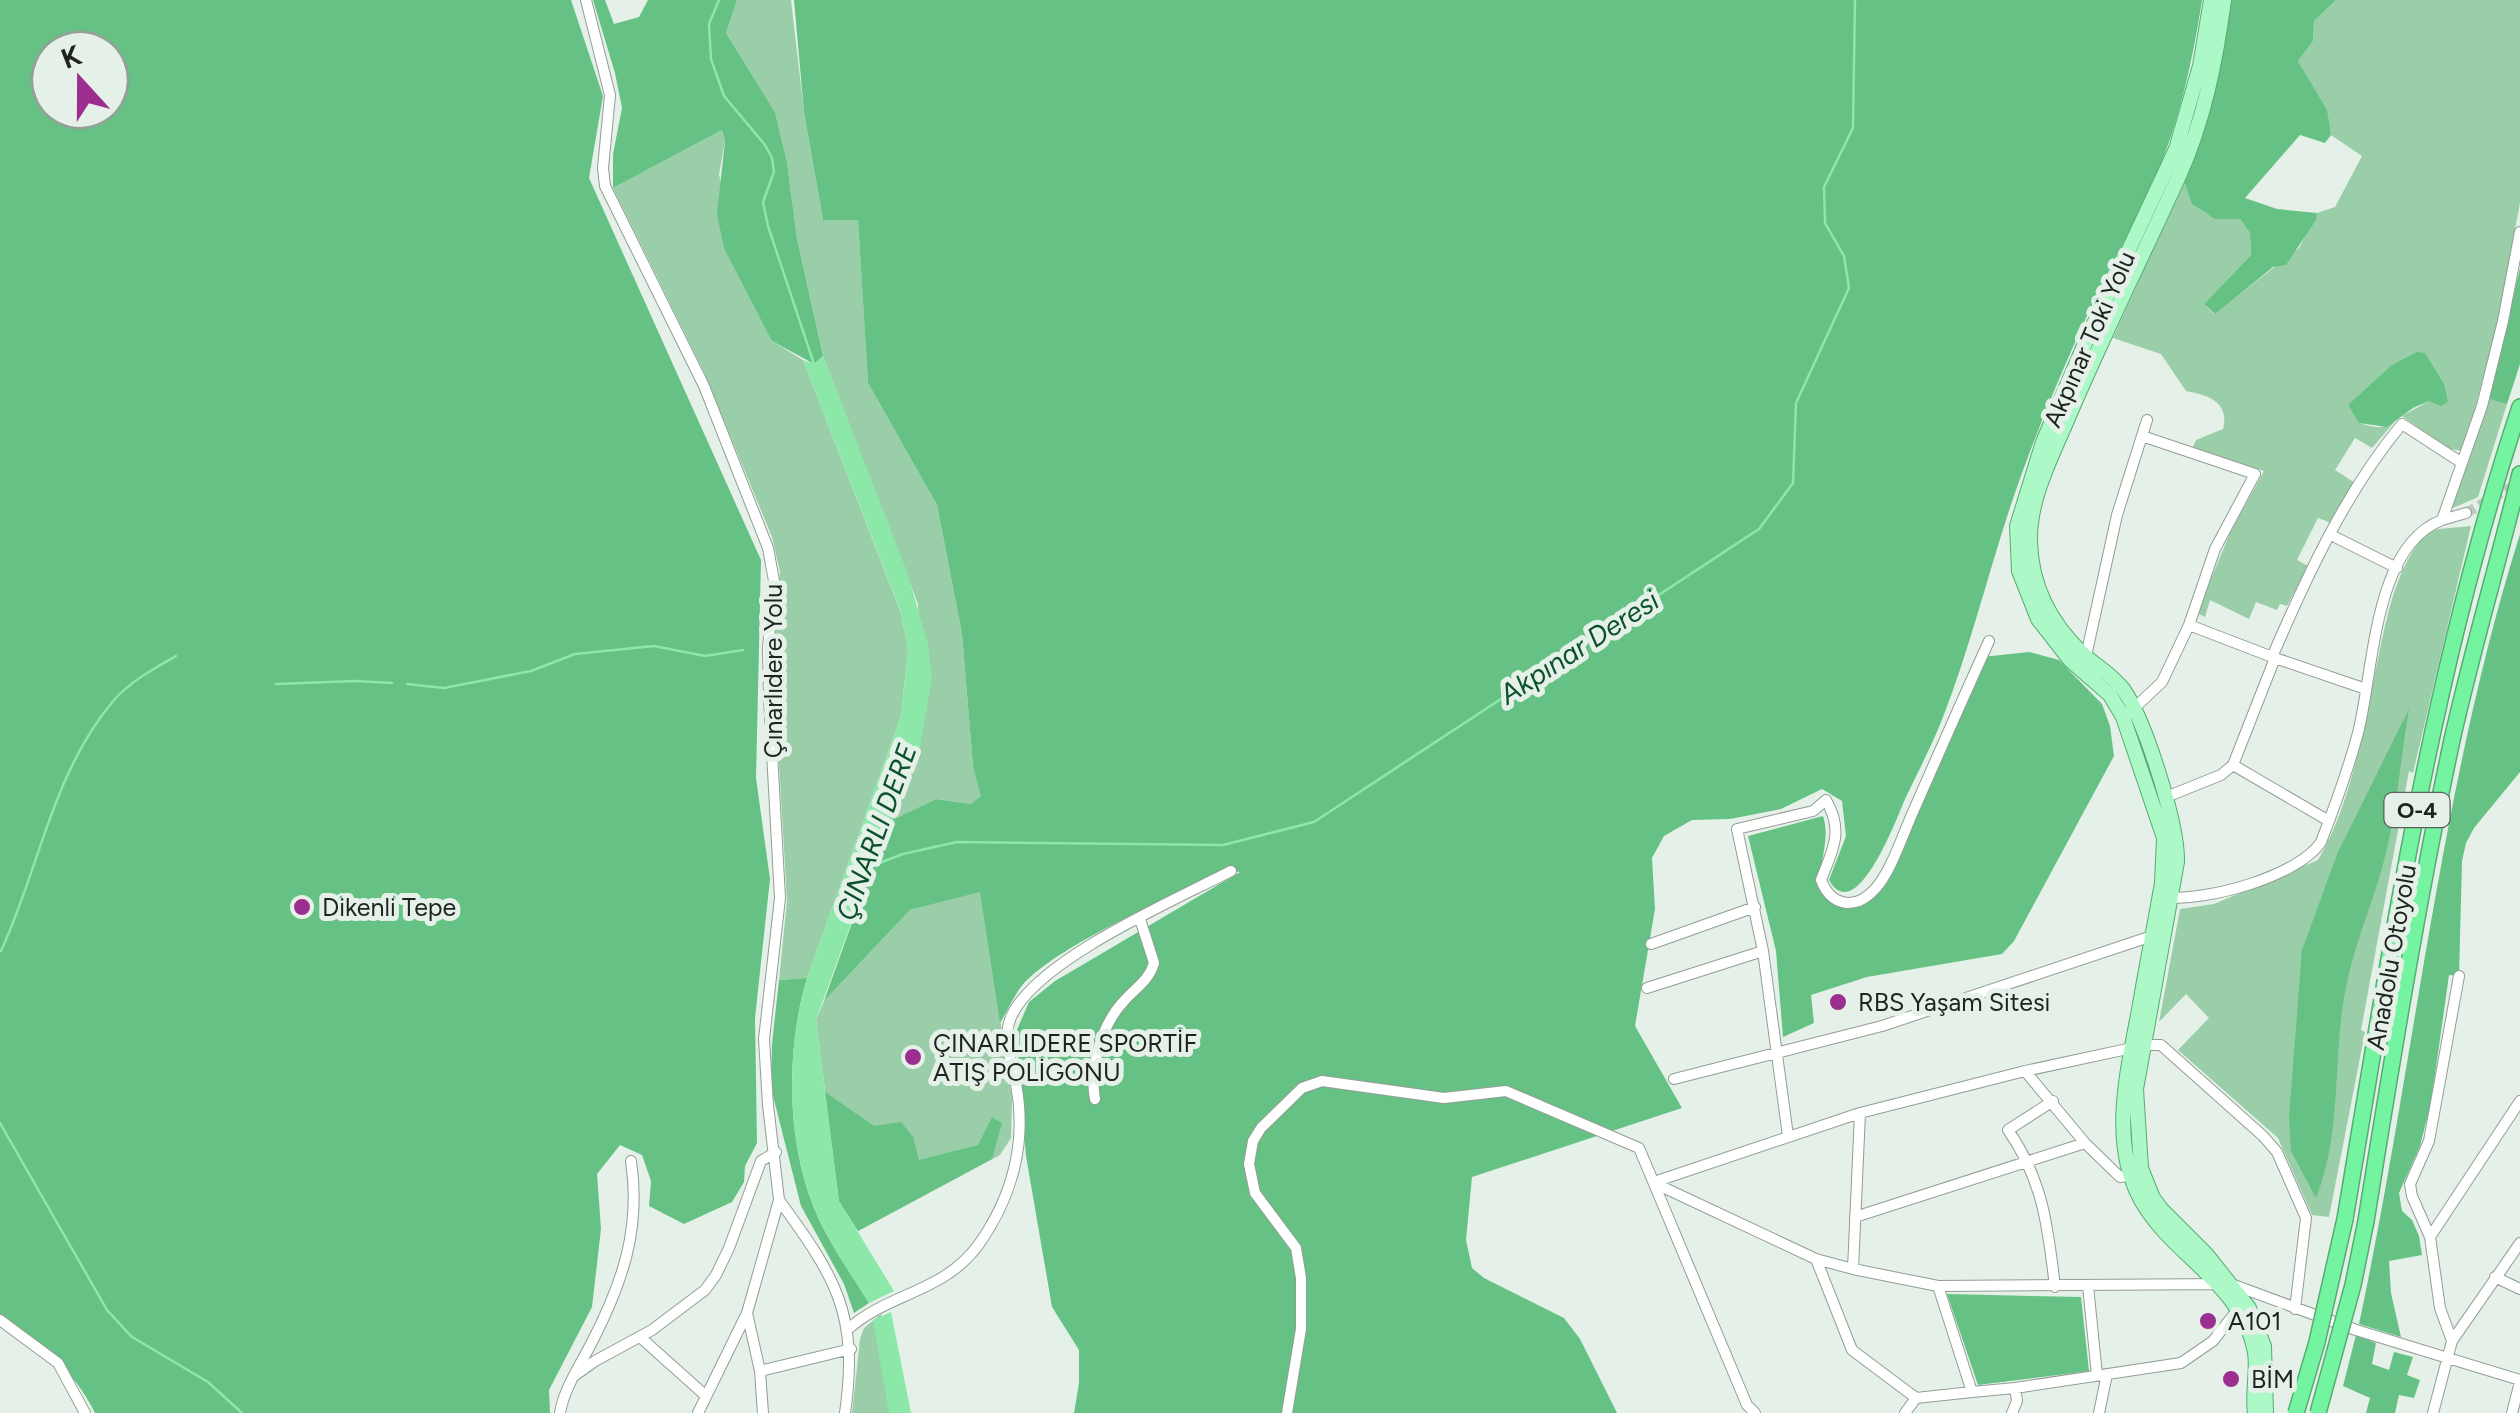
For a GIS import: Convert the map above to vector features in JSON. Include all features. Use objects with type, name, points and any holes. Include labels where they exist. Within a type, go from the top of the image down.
[{"type":"highway","name":"Anadolu Otoyolu","points":[[2296,1413],[2345,1219],[2422,779],[2466,599],[2520,407]]},
{"type":"highway","name":"Anadolu Otoyolu","points":[[2318,1413],[2353,1285],[2366,1220],[2452,740],[2520,474]]},
{"type":"main road","name":"Akpınar Toki Yolu","points":[[2083,662],[2047,633],[2031,604],[2019,571],[2017,526],[2043,442],[2086,340],[2176,149],[2200,66],[2211,0]]},
{"type":"main road","name":"Akpınar Toki Yolu","points":[[2083,662],[2038,590],[2030,550],[2034,509],[2100,343],[2190,149],[2209,85],[2224,0]]},
{"type":"main road","points":[[2083,662],[2120,685],[2164,838],[2166,897],[2152,936],[2138,1046],[2137,1174],[2152,1216],[2244,1301],[2261,1412]]},
{"type":"main road","points":[[2128,713],[2166,796],[2177,841],[2138,1046]]},
{"type":"street","name":"Çınarlıdere Yolu","points":[[586,0],[610,94],[605,186],[699,374],[772,563],[769,698],[780,898],[764,1040],[779,1200]]},
{"type":"street","points":[[2442,520],[2482,406],[2504,321],[2520,232]]},
{"type":"street","points":[[2083,662],[2117,515],[2146,420]]},
{"type":"street","points":[[2166,796],[2220,776],[2233,765],[2305,582],[2380,450],[2402,424],[2462,463]]},
{"type":"street","points":[[2128,713],[2154,692],[2169,671],[2220,539],[2255,474],[2142,436]]},
{"type":"street","points":[[2166,897],[2211,896],[2295,866],[2318,848],[2359,728],[2383,602],[2397,568],[2414,536],[2442,520],[2466,513]]},
{"type":"street","points":[[2332,535],[2397,568]]},
{"type":"street","points":[[2188,624],[2366,688]]},
{"type":"street","points":[[1788,1136],[1763,951],[1736,829],[1814,811],[1826,800],[1837,818],[1835,844],[1821,880],[1827,896],[1837,903],[1854,902],[1874,890],[1896,850],[1989,642]]},
{"type":"street","points":[[2233,765],[2329,821]]},
{"type":"street","points":[[848,1330],[872,1310],[920,1292],[947,1276],[968,1259],[982,1240],[1010,1186],[1018,1156],[1020,1109],[1007,1030],[1011,1017],[1033,987],[1049,972],[1231,871]]},
{"type":"street","points":[[1651,944],[1755,907]]},
{"type":"street","points":[[1096,1099],[1094,1080],[1102,1036],[1110,1019],[1152,971],[1152,955],[1140,919]]},
{"type":"street","points":[[1674,1079],[1882,1026],[2152,936]]},
{"type":"street","points":[[1646,988],[1763,951]]},
{"type":"street","points":[[2452,1341],[2440,1308],[2430,1237],[2410,1184],[2429,1141],[2459,976]]},
{"type":"street","points":[[1653,1182],[1860,1113],[2025,1071],[2138,1046],[2161,1045],[2277,1152],[2308,1227],[2295,1309]]},
{"type":"street","points":[[2025,1071],[2085,1143],[2120,1177],[2137,1174]]},
{"type":"street","points":[[1287,1413],[1301,1329],[1296,1248],[1255,1193],[1249,1164],[1253,1142],[1262,1128],[1302,1088],[1322,1081],[1444,1098],[1506,1091],[1639,1148],[1747,1405],[1755,1413]]},
{"type":"street","points":[[2053,1100],[2008,1130],[2029,1160],[2048,1228],[2055,1287]]},
{"type":"street","points":[[2430,1237],[2520,1101]]},
{"type":"street","points":[[1852,1269],[1860,1113]]},
{"type":"street","points":[[1855,1218],[2085,1143]]},
{"type":"street","points":[[574,1376],[640,1338],[694,1300],[716,1274],[757,1169],[765,1157],[776,1152]]},
{"type":"street","points":[[560,1413],[602,1322],[631,1246],[636,1194],[630,1161]]},
{"type":"street","points":[[1653,1182],[1816,1260],[1938,1286],[2224,1282],[2244,1301],[2295,1309],[2520,1381],[2512,1413]]},
{"type":"street","points":[[779,1200],[828,1272],[848,1330],[851,1350],[845,1413]]},
{"type":"street","points":[[698,1413],[747,1314],[779,1200]]},
{"type":"street","points":[[2434,1413],[2452,1341],[2520,1243]]},
{"type":"street","points":[[1816,1260],[1852,1350],[1916,1398],[2170,1366],[2192,1358],[2213,1341],[2244,1301]]},
{"type":"street","points":[[2495,1277],[2520,1289]]},
{"type":"street","points":[[1938,1286],[1972,1392]]},
{"type":"street","points":[[2088,1286],[2102,1375],[2099,1413]]},
{"type":"street","points":[[747,1314],[760,1371],[763,1413]]},
{"type":"street","points":[[0,1320],[58,1364],[85,1413]]},
{"type":"street","points":[[640,1338],[706,1396]]},
{"type":"street","points":[[760,1371],[851,1350]]},
{"type":"street","points":[[2012,1413],[2017,1401],[2015,1388]]},
{"type":"street","points":[[1906,1413],[1916,1398]]},
{"type":"shaded area","points":[[0,0],[571,0],[603,96],[589,178],[761,560],[756,778],[770,879],[755,1018],[757,1143],[745,1166],[744,1182],[732,1202],[684,1224],[649,1206],[651,1181],[642,1155],[620,1145],[597,1174],[601,1229],[592,1307],[549,1390],[550,1413],[95,1413],[66,1370],[0,1314]]},
{"type":"shaded area","points":[[593,0],[605,0],[614,24],[639,17],[648,0],[737,0],[726,33],[775,112],[823,356],[814,364],[772,341],[724,248],[717,214],[725,141],[722,130],[613,188],[613,154],[622,108]]},
{"type":"shaded area","points":[[737,0],[791,0],[804,112],[823,220],[858,219],[868,383],[937,505],[962,634],[973,766],[982,796],[971,804],[936,799],[888,822],[919,752],[918,604],[823,356],[775,112],[726,33]]},
{"type":"shaded area","points":[[794,0],[2202,0],[2186,84],[2163,157],[2046,410],[1943,717],[1874,865],[1851,890],[1840,891],[1829,880],[1846,836],[1842,801],[1822,789],[1781,809],[1730,819],[1692,820],[1664,836],[1652,858],[1655,909],[1635,1026],[1682,1108],[1472,1177],[1466,1240],[1472,1268],[1484,1278],[1564,1318],[1580,1339],[1617,1413],[1074,1413],[1079,1350],[1052,1307],[1026,1156],[1016,1032],[1029,1002],[1055,981],[1240,872],[1224,870],[1066,951],[1025,982],[1000,1023],[980,892],[910,910],[824,1001],[888,822],[936,799],[971,804],[981,796],[973,766],[962,634],[937,505],[868,383],[858,220],[823,220],[804,112]]},
{"type":"shaded area","points":[[2232,0],[2336,0],[2314,21],[2313,41],[2298,61],[2327,110],[2331,135],[2325,143],[2300,135],[2245,198],[2277,209],[2317,213],[2316,220],[2286,265],[2273,267],[2215,314],[2204,304],[2251,255],[2250,233],[2240,219],[2215,219],[2192,204],[2184,181],[2208,115]]},
{"type":"shaded area","points":[[2336,0],[2520,0],[2520,203],[2498,320],[2464,451],[2449,449],[2402,416],[2429,401],[2357,398],[2348,405],[2360,423],[2379,427],[2396,420],[2372,448],[2355,438],[2335,470],[2355,483],[2331,523],[2318,518],[2297,560],[2308,566],[2287,606],[2280,604],[2277,610],[2256,602],[2249,619],[2210,600],[2205,617],[2197,613],[2230,533],[2264,471],[2193,447],[2196,440],[2223,429],[2220,406],[2186,391],[2161,354],[2113,338],[2184,181],[2204,212],[2219,218],[2240,219],[2250,233],[2251,255],[2204,304],[2214,314],[2299,248],[2317,213],[2335,207],[2362,156],[2331,135],[2326,110],[2298,61],[2313,41],[2314,21]]},
{"type":"shaded area","points":[[722,130],[725,141],[719,175],[772,341],[803,360],[901,613],[908,649],[901,716],[807,978],[779,980],[787,901],[775,693],[774,632],[780,572],[772,537],[704,372],[613,188]]},
{"type":"shaded area","points":[[2520,268],[2520,364],[2507,404],[2489,399]]},
{"type":"shaded area","points":[[2417,352],[2425,353],[2444,384],[2448,402],[2441,406],[2429,401],[2387,427],[2359,423],[2348,405],[2392,365]]},
{"type":"shaded area","points":[[2489,399],[2507,404],[2478,497],[2453,508],[2451,506]]},
{"type":"shaded area","points":[[2471,526],[2413,773],[2409,771],[2329,1217],[2312,1215],[2278,1138],[2178,1050],[2209,1018],[2186,994],[2159,1022],[2180,909],[2214,904],[2318,860],[2348,789],[2386,624],[2408,559],[2428,530]]},
{"type":"shaded area","points":[[2520,534],[2520,772],[2474,828],[2462,861],[2459,976],[2449,975],[2431,1103],[2420,1146],[2399,1193],[2402,1211],[2412,1220],[2419,1236],[2422,1255],[2389,1261],[2391,1293],[2401,1337],[2359,1324],[2448,828],[2492,631]]},
{"type":"shaded area","points":[[2029,652],[2059,660],[2102,704],[2114,756],[2014,941],[2002,954],[1867,977],[1811,995],[1814,1023],[1783,1037],[1776,951],[1748,836],[1823,816],[1826,836],[1822,872],[1827,896],[1854,902],[1874,890],[1982,657]]},
{"type":"shaded area","points":[[2409,709],[2386,853],[2348,978],[2330,1145],[2316,1198],[2291,1151],[2289,1117],[2302,950],[2338,852]]},
{"type":"shaded area","name":"ÇINARLIDERE SPORTİF ATIŞ POLİGONU","points":[[981,891],[1012,1099],[1011,1138],[1000,1155],[858,1231],[839,1201],[816,1020],[824,1001],[910,910]]},
{"type":"shaded area","points":[[807,978],[793,1063],[798,1153],[814,1208],[869,1303],[854,1313],[844,1284],[801,1206],[771,1088],[779,980]]},
{"type":"shaded area","points":[[825,1092],[874,1126],[901,1122],[913,1137],[919,1160],[978,1145],[992,1117],[1002,1123],[992,1159],[858,1231],[839,1201]]},
{"type":"shaded area","points":[[1947,1294],[2081,1297],[2089,1371],[1978,1385]]},
{"type":"shaded area","points":[[881,1314],[897,1413],[852,1413],[860,1339],[864,1328]]},
{"type":"shaded area","points":[[2356,1335],[2376,1343],[2372,1364],[2389,1370],[2394,1352],[2413,1357],[2407,1375],[2420,1380],[2414,1398],[2399,1395],[2395,1413],[2366,1413],[2370,1398],[2343,1386]]},
{"type":"water","name":"ÇINARLI DERE","points":[[823,356],[906,569],[928,644],[932,679],[919,752],[888,822],[816,1020],[839,1201],[894,1291],[869,1303],[826,1232],[805,1181],[794,1123],[793,1063],[807,978],[901,716],[908,649],[901,612],[803,360],[814,364]]},
{"type":"water","points":[[891,1312],[911,1413],[889,1413],[873,1320]]},
{"type":"waterway","points":[[719,0],[709,24],[711,59],[724,96],[772,158],[774,172],[763,202],[814,364]]},
{"type":"waterway","name":"Akpınar Deresi","points":[[874,865],[957,842],[1223,845],[1314,822],[1759,529],[1793,483],[1796,403],[1849,288],[1844,256],[1825,223],[1824,187],[1853,128],[1855,0]]},
{"type":"waterway","points":[[407,684],[444,688],[531,671],[575,654],[654,646],[705,656],[743,650]]},
{"type":"waterway","points":[[1,951],[61,789],[93,728],[128,687],[176,656]]},
{"type":"waterway","points":[[276,684],[392,683]]},
{"type":"waterway","points":[[0,1123],[107,1310],[132,1337],[208,1382],[242,1413]]},
{"type":"tunnel","points":[[2466,513],[2517,484]]},
{"type":"place","name":"Dikenli Tepe","points":[[302,907]]},
{"type":"place","name":"RBS Yaşam Sitesi","points":[[1838,1002]]},
{"type":"place","name":"ÇINARLIDERE SPORTİF ATIŞ POLİGONU","points":[[913,1057]]},
{"type":"place","name":"A101","points":[[2208,1321]]},
{"type":"place","name":"BİM","points":[[2231,1379]]}]
